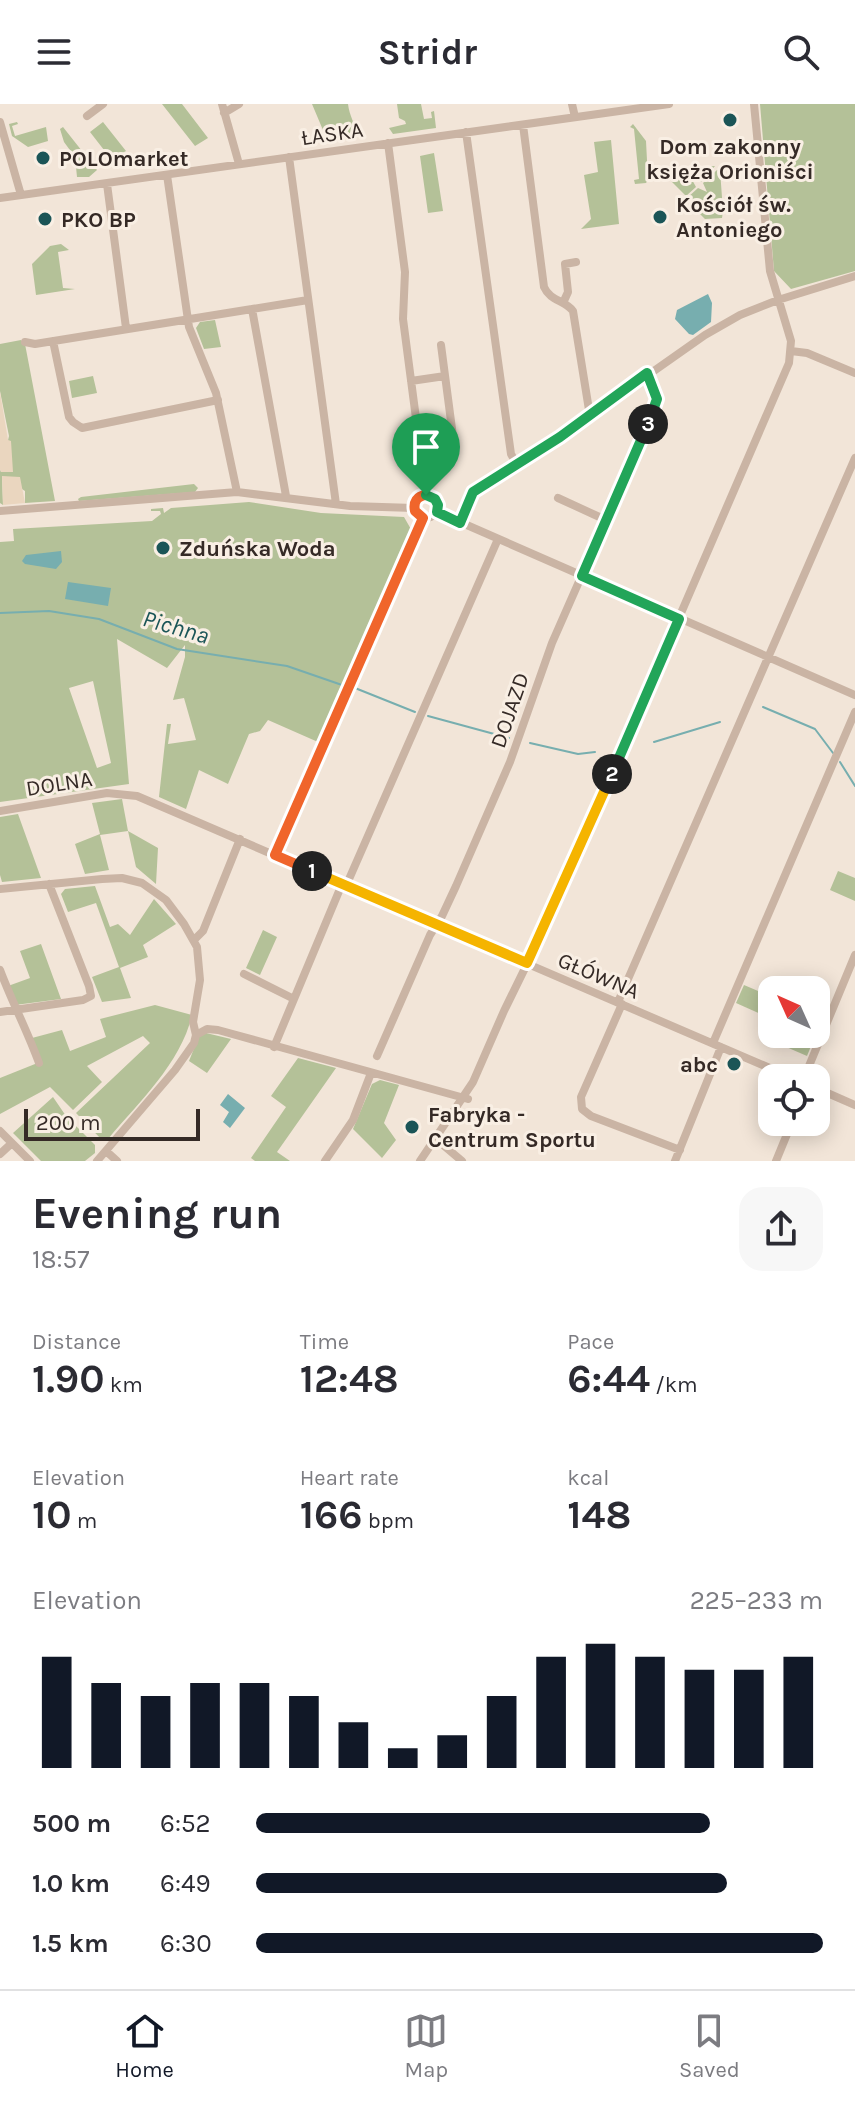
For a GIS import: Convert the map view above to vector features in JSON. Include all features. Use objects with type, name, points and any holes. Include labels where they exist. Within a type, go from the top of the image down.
[{"type":"street","points":[[87,116],[103,104]]},
{"type":"street","points":[[239,104],[223,108],[239,164]]},
{"type":"street","points":[[572,104],[575,117]]},
{"type":"street","name":"ŁASKA","points":[[0,198],[669,104]]},
{"type":"street","points":[[420,1161],[466,1099],[785,376],[791,351],[770,271],[754,104]]},
{"type":"street","points":[[0,122],[21,195]]},
{"type":"street","points":[[523,125],[544,287],[550,297],[573,311],[590,416]]},
{"type":"street","points":[[466,132],[511,454],[517,465]]},
{"type":"street","points":[[388,143],[405,272],[403,319],[426,495]]},
{"type":"street","points":[[289,157],[336,504]]},
{"type":"street","points":[[167,175],[188,319],[218,400],[237,492]]},
{"type":"street","points":[[107,184],[126,328]]},
{"type":"street","points":[[563,303],[568,292],[565,264],[576,262]]},
{"type":"street","points":[[460,523],[473,492],[722,325],[778,300],[855,276]]},
{"type":"street","points":[[25,342],[35,344],[308,300]]},
{"type":"street","points":[[252,309],[286,496]]},
{"type":"street","points":[[53,341],[69,417],[76,426],[89,427],[218,400]]},
{"type":"street","points":[[441,345],[454,444]]},
{"type":"street","points":[[791,351],[807,353],[855,373]]},
{"type":"street","name":"DOJAZD","points":[[377,1056],[510,762],[552,643],[657,404],[656,392],[647,373]]},
{"type":"street","points":[[411,381],[445,376]]},
{"type":"street","points":[[680,1150],[591,1116],[582,1109],[581,1097],[767,656],[855,458]]},
{"type":"street","points":[[0,511],[237,492],[336,504],[414,508]]},
{"type":"street","points":[[426,495],[435,499],[438,505],[437,512],[431,518],[423,518],[414,508],[419,497],[426,495]]},
{"type":"street","points":[[558,498],[606,520]]},
{"type":"street","points":[[437,512],[855,695]]},
{"type":"street","points":[[275,855],[423,518]]},
{"type":"street","points":[[274,1047],[498,539]]},
{"type":"street","points":[[675,1161],[717,1045],[855,712]]},
{"type":"street","name":"DOLNA","points":[[0,811],[107,793],[125,793]]},
{"type":"street","name":"GŁÓWNA","points":[[125,793],[148,799],[761,1064]]},
{"type":"street","points":[[194,940],[203,931],[240,839]]},
{"type":"street","points":[[0,889],[112,878],[142,883],[166,900],[194,940],[200,980],[193,1022],[196,1035],[189,1052],[97,1161]]},
{"type":"street","points":[[0,1012],[83,1000],[91,996],[49,884]]},
{"type":"street","points":[[810,1064],[855,955]]},
{"type":"street","points":[[0,970],[39,1063]]},
{"type":"street","points":[[244,974],[294,999]]},
{"type":"street","points":[[196,1035],[207,1029],[218,1030],[466,1099]]},
{"type":"street","points":[[325,1161],[353,1120],[371,1073]]},
{"type":"street","points":[[830,1094],[855,1105]]},
{"type":"street","points":[[0,1131],[30,1161]]},
{"type":"street","points":[[776,1161],[786,1136]]},
{"type":"street","points":[[436,1139],[462,1161]]},
{"type":"street","points":[[0,1154],[12,1143]]},
{"type":"street","points":[[106,1151],[117,1161]]},
{"type":"green space","points":[[162,104],[182,104],[208,138],[195,146]]},
{"type":"green space","points":[[312,104],[348,104],[357,138],[328,142]]},
{"type":"green space","points":[[397,104],[421,104],[424,119],[432,118],[431,112],[434,111],[436,128],[393,134],[389,128],[406,124],[399,118]]},
{"type":"green space","points":[[760,104],[855,104],[855,271],[791,289],[774,271]]},
{"type":"green space","points":[[17,122],[12,126],[15,136],[46,127],[48,141],[28,147],[12,136],[9,124]]},
{"type":"green space","points":[[103,122],[126,151],[111,159],[90,132]]},
{"type":"green space","points":[[633,124],[646,141],[646,183],[635,184],[634,180],[639,179],[634,129],[630,127]]},
{"type":"green space","points":[[63,127],[97,170],[89,177],[77,177],[75,157],[64,142],[60,129]]},
{"type":"green space","points":[[611,140],[619,224],[581,229],[591,219],[584,175],[598,172],[594,142]]},
{"type":"green space","points":[[434,153],[443,211],[428,213],[420,156]]},
{"type":"green space","points":[[715,166],[701,182],[690,176],[696,187],[686,196],[669,179],[681,168]]},
{"type":"green space","points":[[720,170],[722,218],[705,219],[698,212],[697,200],[687,198],[698,188],[707,192],[703,183]]},
{"type":"green space","points":[[61,244],[69,250],[58,252],[63,288],[75,289],[36,295],[32,264],[50,246]]},
{"type":"green space","points":[[215,320],[221,347],[204,349],[196,328],[200,322]]},
{"type":"green space","points":[[21,340],[25,344],[55,501],[25,503],[25,491],[2,476],[3,505],[0,503],[0,469],[1,472],[9,436],[0,391],[0,344]]},
{"type":"green space","points":[[93,376],[97,393],[72,398],[69,381]]},
{"type":"green space","points":[[194,484],[198,488],[195,492],[78,499],[81,497]]},
{"type":"green space","points":[[249,502],[321,513],[404,517],[412,531],[318,742],[268,720],[260,731],[249,734],[228,784],[199,770],[186,809],[159,797],[167,724],[171,724],[168,744],[196,740],[184,698],[173,700],[185,657],[185,645],[167,668],[117,639],[129,784],[0,802],[0,542],[14,541],[13,529],[152,521],[161,514],[151,509],[163,508],[164,513],[171,508]],"holes":[[[93,681],[111,763],[97,768],[69,688]]]},
{"type":"green space","points":[[122,799],[128,831],[100,835],[109,870],[85,874],[75,844],[100,834],[92,803]]},
{"type":"green space","points":[[18,814],[41,878],[2,882],[0,817]]},
{"type":"green space","points":[[128,831],[158,848],[156,884],[136,867]]},
{"type":"green space","points":[[838,871],[855,878],[855,901],[830,890]]},
{"type":"green space","points":[[95,886],[110,927],[118,924],[130,935],[154,899],[176,924],[143,945],[148,957],[120,968],[131,998],[102,1002],[92,977],[119,967],[96,903],[68,912],[61,894],[65,889]]},
{"type":"green space","points":[[263,930],[277,937],[260,975],[246,968]]},
{"type":"green space","points":[[41,944],[61,999],[15,1005],[8,986],[30,978],[20,951]]},
{"type":"green space","points":[[744,985],[758,991],[758,1013],[736,1003]]},
{"type":"green space","points":[[155,1005],[192,1015],[187,1033],[158,1081],[108,1139],[101,1139],[76,1113],[150,1043],[143,1036],[87,1066],[102,1082],[73,1110],[50,1087],[0,1114],[0,1078],[40,1062],[32,1038],[62,1030],[70,1051],[106,1037],[100,1019]]},
{"type":"green space","points":[[206,1033],[231,1039],[207,1073],[189,1061],[199,1036]]},
{"type":"green space","points":[[788,1048],[810,1048],[807,1056]]},
{"type":"green space","points":[[298,1058],[336,1068],[277,1152],[290,1161],[255,1161],[251,1158],[286,1107],[271,1096]]},
{"type":"green space","points":[[380,1080],[399,1085],[384,1123],[396,1140],[382,1158],[353,1129],[372,1084]]},
{"type":"green space","points":[[53,1097],[66,1116],[95,1145],[95,1153],[85,1161],[41,1161],[13,1133]]},
{"type":"shaded area","points":[[0,392],[8,440],[11,441],[13,472],[1,472],[0,469]]},
{"type":"shaded area","points":[[2,476],[20,477],[25,503],[3,505]]},
{"type":"water","points":[[708,294],[712,303],[711,322],[693,335],[689,334],[675,319],[677,310]]},
{"type":"water","points":[[61,551],[62,562],[56,569],[22,561],[26,555]]},
{"type":"water","points":[[68,582],[111,588],[108,606],[65,599]]},
{"type":"water","points":[[228,1094],[245,1108],[230,1128],[223,1122],[229,1112],[220,1105]]},
{"type":"waterway","name":"Pichna","points":[[0,613],[49,611],[99,619],[177,649],[287,666],[342,685]]},
{"type":"waterway","name":"Pichna","points":[[355,688],[415,712]]},
{"type":"waterway","name":"Pichna","points":[[763,707],[815,729],[833,753]]},
{"type":"waterway","name":"Pichna","points":[[428,716],[509,738]]},
{"type":"waterway","name":"Pichna","points":[[654,742],[720,722]]},
{"type":"waterway","name":"Pichna","points":[[530,743],[578,754],[595,752]]},
{"type":"waterway","name":"Pichna","points":[[840,762],[855,786]]},
{"type":"place","name":"Dom zakonny księża Orioniści","points":[[730,120]]},
{"type":"place","name":"POLOmarket","points":[[43,158]]},
{"type":"place","name":"Kościół św. Antoniego","points":[[660,217]]},
{"type":"place","name":"PKO BP","points":[[45,219]]},
{"type":"place","name":"Zduńska Woda","points":[[163,548]]},
{"type":"place","name":"abc","points":[[734,1064]]},
{"type":"place","name":"Fabryka - Centrum Sportu","points":[[412,1127]]},
{"type":"route","points":[[647,373],[656,392],[657,404],[582,576],[679,619],[527,963],[275,855],[423,518],[415,511],[415,504],[419,497],[426,495],[435,499],[437,512],[460,523],[473,492],[560,437],[647,373]]}]
